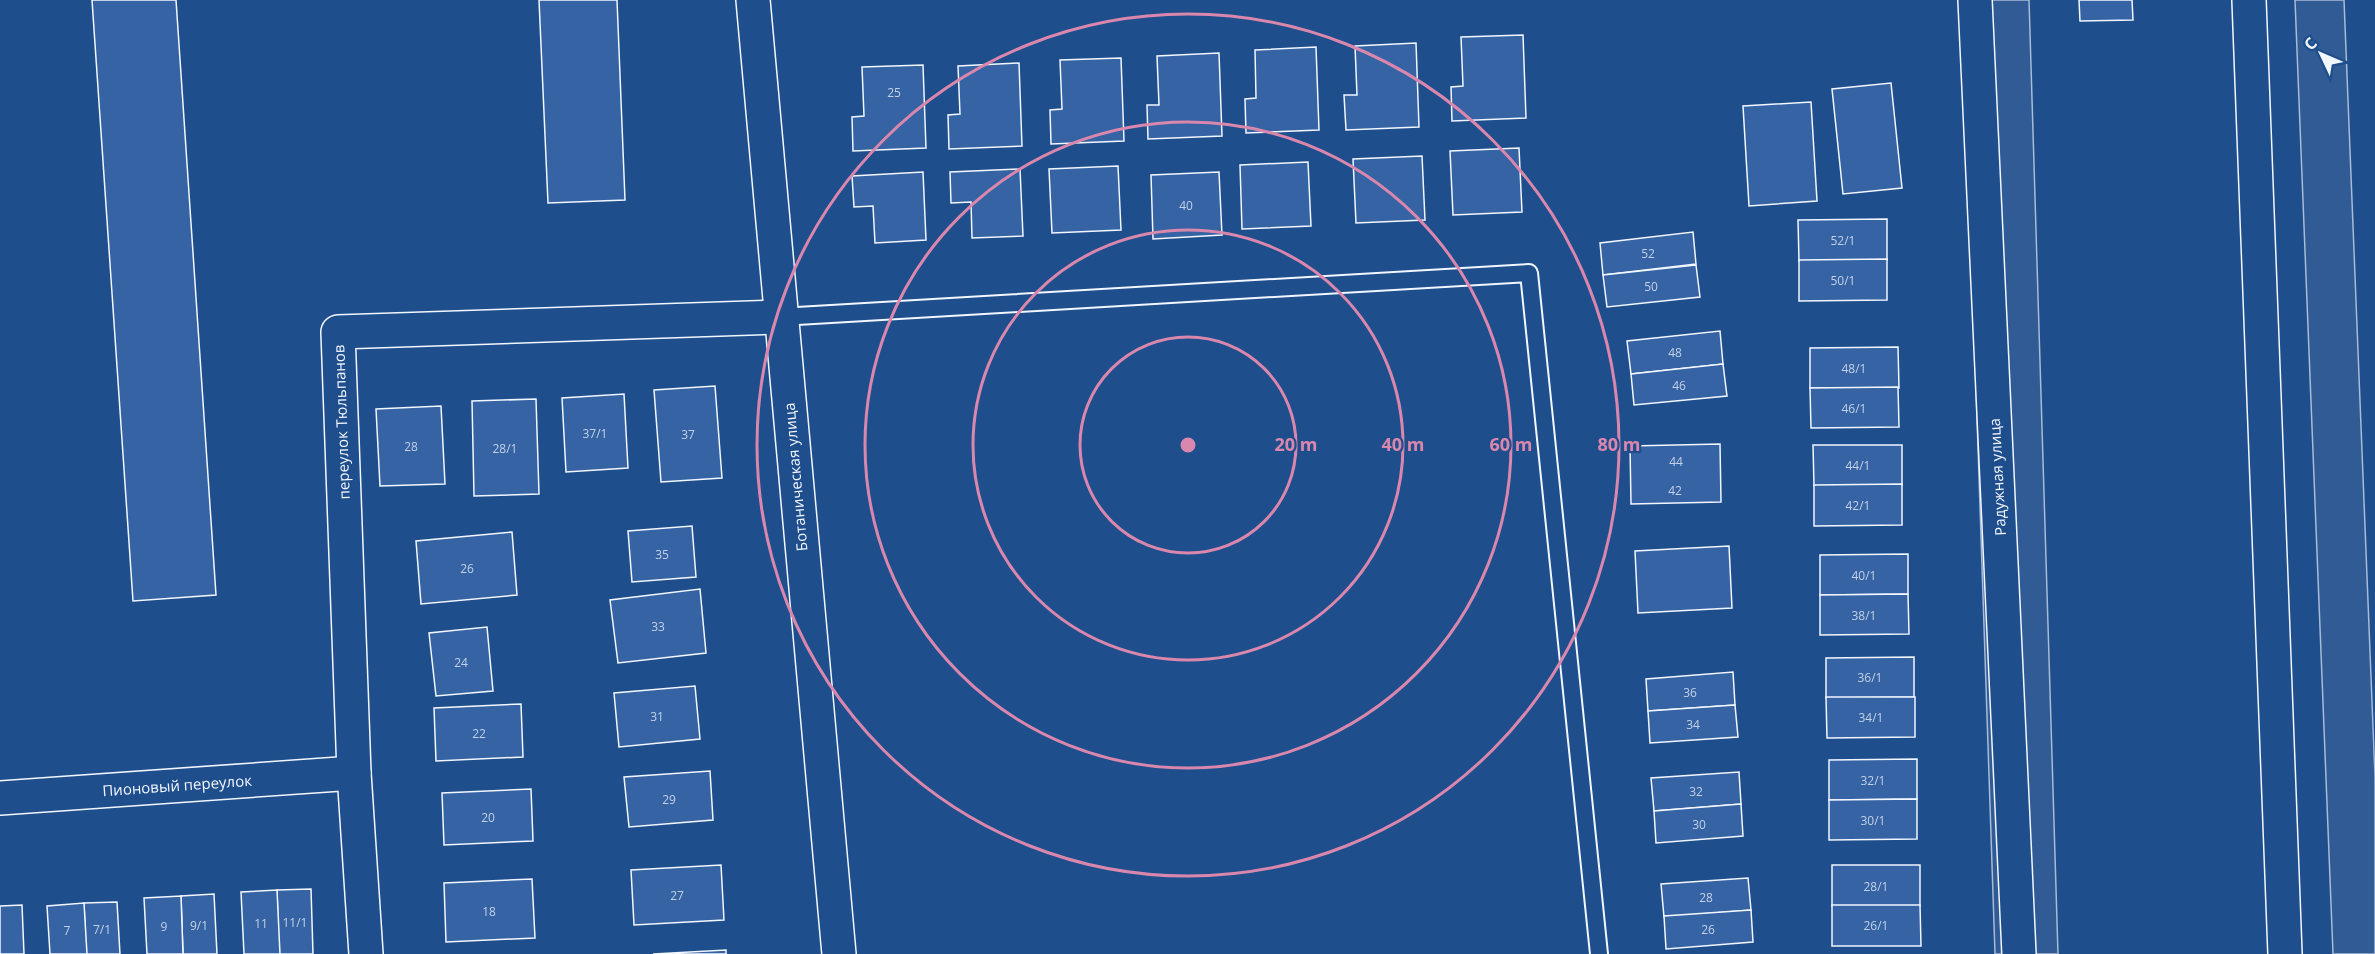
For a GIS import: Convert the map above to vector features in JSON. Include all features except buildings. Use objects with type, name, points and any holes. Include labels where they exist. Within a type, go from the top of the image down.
[{"type":"street","name":"Ботаническая улица","points":[[753,0],[839,954]]},
{"type":"street","name":"Радужная улица","points":[[1975,0],[2019,954]]},
{"type":"street","points":[[2249,0],[2285,954]]},
{"type":"street","name":"переулок Тюльпанов","points":[[366,954],[354,773],[338,332],[780,317]]},
{"type":"street","name":"Пионовый переулок","points":[[0,798],[354,773]]},
{"type":"lane","points":[[780,317],[1528,273],[1599,954]]},
{"type":"shaded area","points":[[1963,0],[2029,0],[2058,954],[1995,954]]},
{"type":"shaded area","points":[[2295,0],[2344,0],[2375,777],[2375,954],[2333,954]]}]
